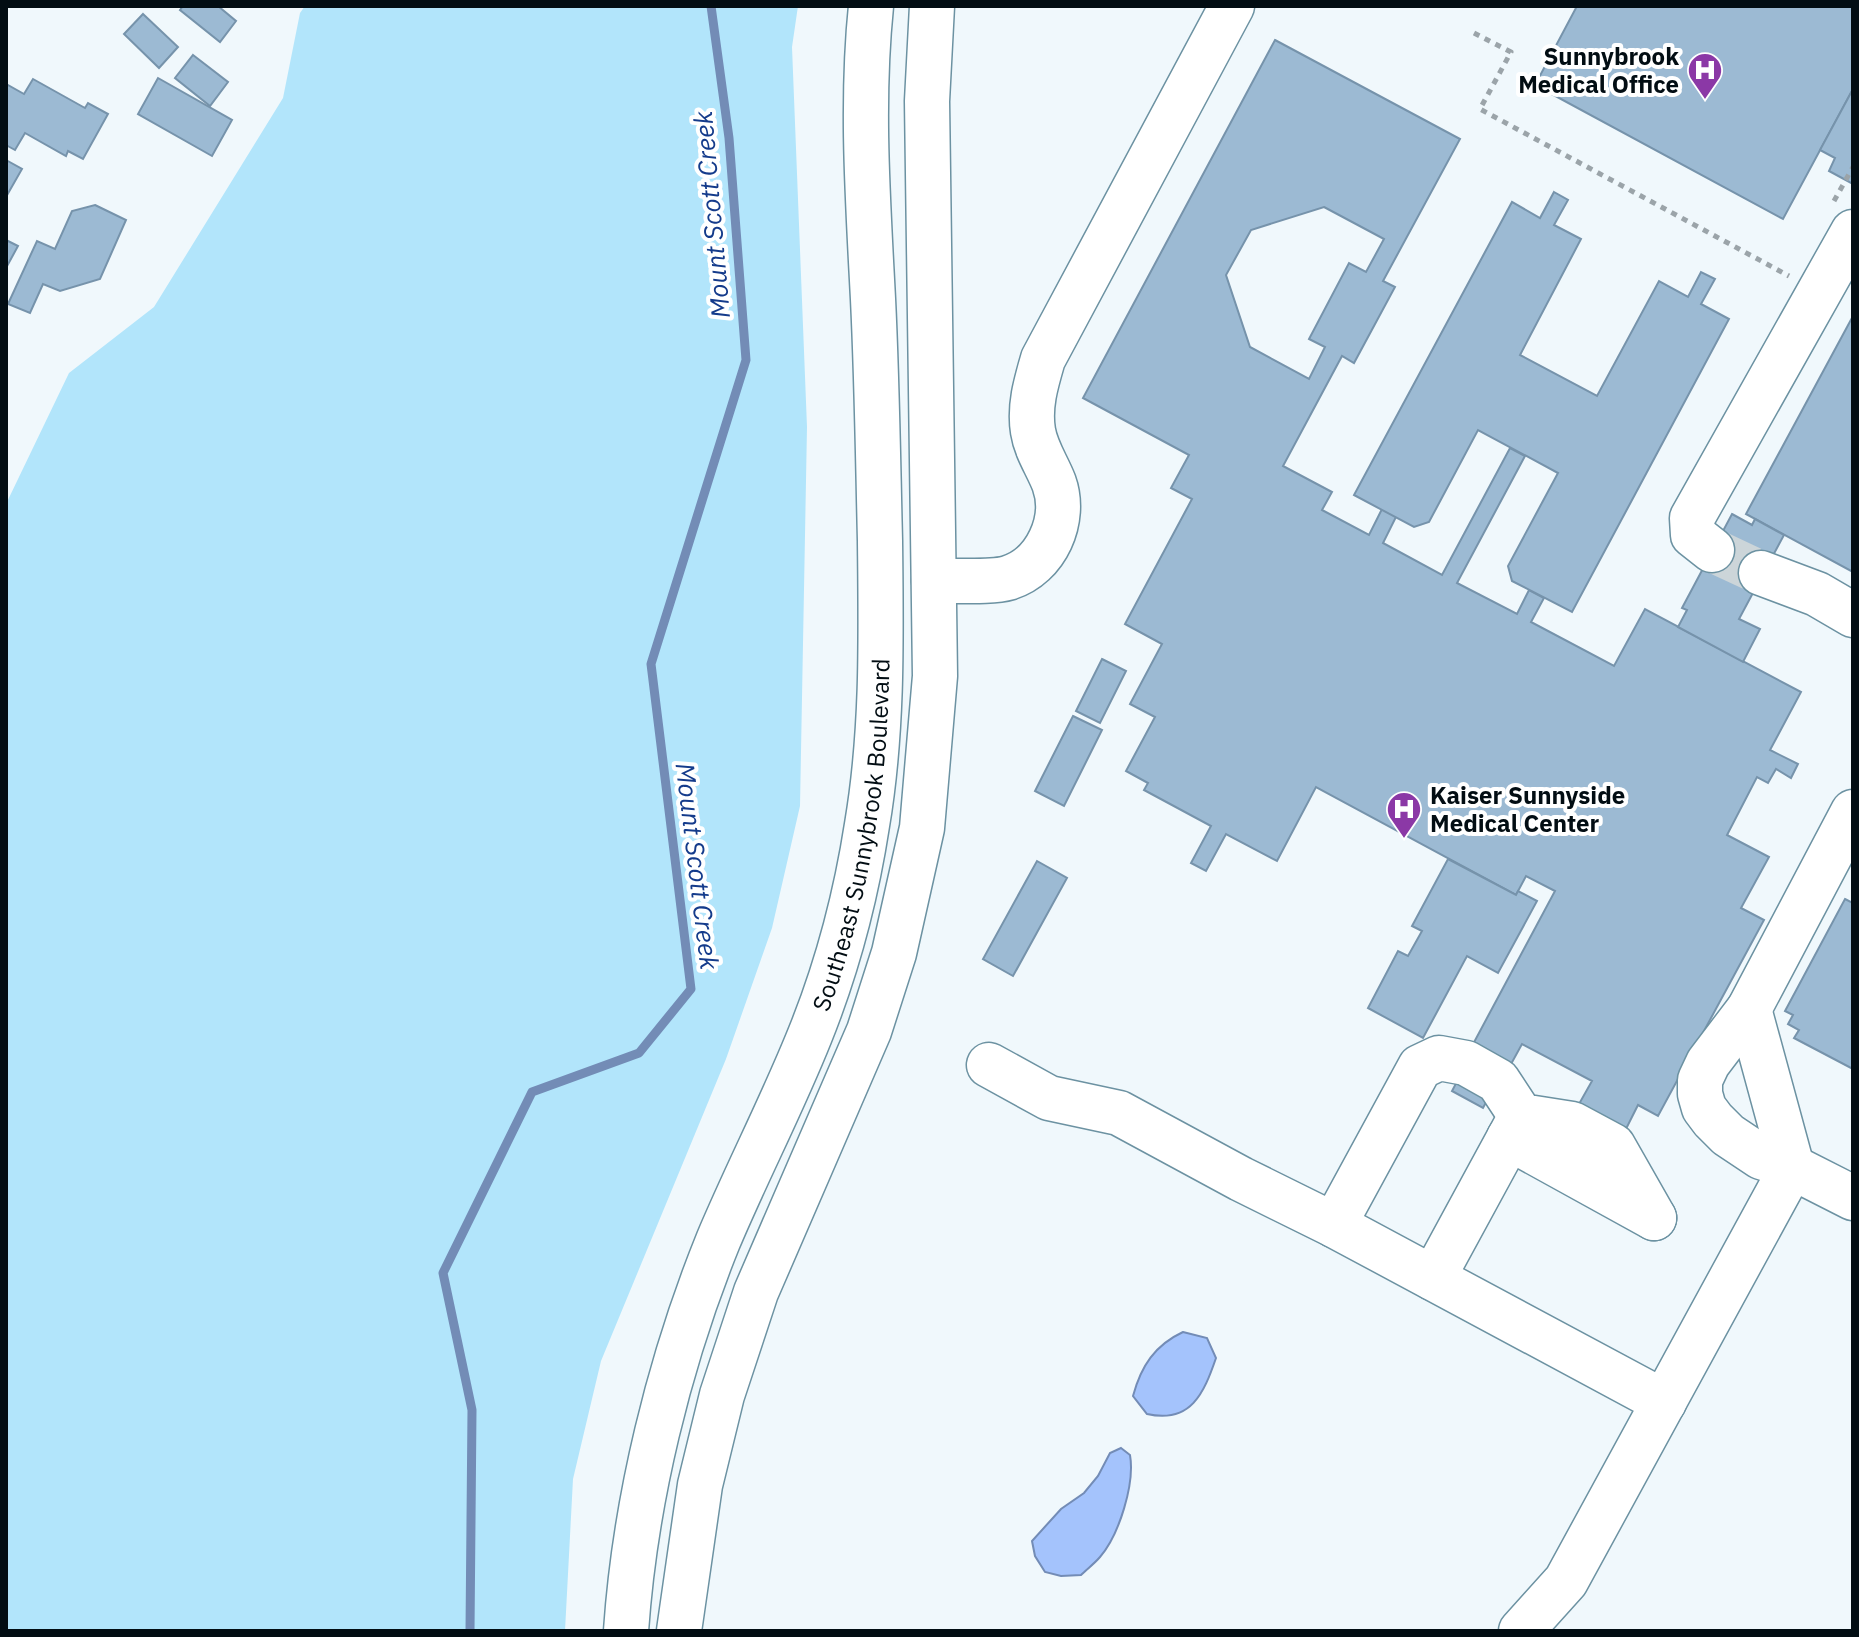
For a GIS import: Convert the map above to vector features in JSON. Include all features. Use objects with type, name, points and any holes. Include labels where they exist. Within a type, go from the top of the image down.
[{"type":"main road","name":"Southeast Sunnybrook Boulevard","points":[[626,1631],[640,1516],[668,1390],[718,1242],[819,1009],[843,935],[868,824],[880,706],[882,648],[878,431],[866,121],[867,40],[871,6]]},
{"type":"main road","points":[[679,1631],[698,1499],[722,1395],[756,1292],[869,1031],[894,953],[922,828],[935,676],[927,115],[932,6]]},
{"type":"main road","points":[[872,280],[902,338],[907,561],[918,576],[934,581],[1008,578],[1033,564],[1048,546],[1059,518],[1055,485],[1033,431],[1032,397],[1043,359],[1232,6]]},
{"type":"main road","points":[[1712,550],[1693,535],[1692,518],[1842,220]]},
{"type":"main road","points":[[1761,573],[1817,594],[1853,615]]},
{"type":"main road","points":[[1853,812],[1749,1009],[1708,1063],[1700,1080],[1704,1108],[1728,1135],[1761,1157],[1792,1167],[1853,1198]]},
{"type":"main road","points":[[1521,1631],[1566,1581],[1792,1167],[1749,1009]]},
{"type":"main road","points":[[1334,1225],[1420,1067],[1439,1058],[1466,1063],[1498,1081],[1515,1127],[1433,1278]]},
{"type":"main road","points":[[989,1065],[1049,1098],[1119,1113],[1664,1402]]},
{"type":"main road","points":[[1515,1127],[1572,1124],[1613,1146],[1654,1218]]},
{"type":"path","points":[[1474,33],[1511,52],[1480,109],[1792,277]]},
{"type":"path","points":[[1842,220],[1853,167]]},
{"type":"shaded area","points":[[305,6],[798,6],[792,47],[807,427],[800,806],[772,928],[726,1059],[601,1361],[573,1479],[565,1631],[6,1631],[6,504],[69,373],[154,307],[283,98],[300,13]]},
{"type":"shaded area","points":[[1183,1332],[1207,1338],[1216,1358],[1206,1383],[1194,1403],[1185,1410],[1162,1416],[1147,1414],[1133,1396],[1140,1375],[1164,1343]]},
{"type":"shaded area","points":[[1121,1448],[1130,1455],[1130,1480],[1124,1509],[1107,1547],[1081,1575],[1061,1576],[1045,1572],[1035,1556],[1032,1541],[1061,1509],[1084,1493],[1098,1476],[1110,1453]]},
{"type":"building","points":[[183,6],[218,6],[236,21],[220,42],[180,10]]},
{"type":"building","name":"Sunnybrook Medical Office","points":[[1577,6],[1853,6],[1853,89],[1783,219],[1535,85]]},
{"type":"building","points":[[143,14],[178,47],[159,68],[124,34]]},
{"type":"building","points":[[1275,40],[1460,139],[1383,281],[1395,287],[1354,363],[1342,356],[1283,466],[1332,492],[1322,510],[1369,535],[1382,509],[1396,517],[1383,543],[1442,575],[1510,448],[1525,456],[1457,583],[1517,614],[1529,590],[1544,598],[1531,622],[1614,666],[1645,609],[1801,692],[1770,750],[1798,764],[1791,778],[1776,769],[1768,783],[1757,777],[1727,835],[1769,857],[1741,908],[1764,920],[1658,1116],[1638,1105],[1626,1129],[1579,1104],[1592,1081],[1522,1044],[1510,1066],[1472,1046],[1555,891],[1526,876],[1516,895],[1316,787],[1277,861],[1226,834],[1206,871],[1191,863],[1211,826],[1144,790],[1148,783],[1126,771],[1155,717],[1130,704],[1162,644],[1125,624],[1192,499],[1171,488],[1189,455],[1083,398]],"holes":[[[1324,207],[1384,239],[1366,272],[1349,263],[1309,339],[1325,347],[1309,379],[1250,347],[1226,275],[1251,230]]]},
{"type":"building","points":[[193,55],[228,82],[210,106],[175,78]]},
{"type":"building","points":[[158,78],[232,120],[212,156],[138,114]]},
{"type":"building","points":[[33,79],[85,108],[88,103],[108,114],[83,159],[68,151],[66,156],[25,133],[15,150],[6,145],[6,84],[24,94]]},
{"type":"building","points":[[1853,89],[1853,184],[1829,171],[1835,158],[1820,150]]},
{"type":"building","points":[[6,160],[22,169],[6,197]]},
{"type":"building","points":[[1554,192],[1568,200],[1554,225],[1581,239],[1520,355],[1597,396],[1659,281],[1688,297],[1701,272],[1715,279],[1701,304],[1729,319],[1572,612],[1512,581],[1508,566],[1558,473],[1478,430],[1429,522],[1414,527],[1354,495],[1512,202],[1540,218]]},
{"type":"building","points":[[95,205],[126,220],[100,279],[60,291],[43,284],[30,313],[8,304],[37,241],[55,249],[72,211]]},
{"type":"building","points":[[6,240],[18,246],[6,268]]},
{"type":"building","points":[[1853,316],[1853,572],[1746,514]]},
{"type":"building","points":[[1732,514],[1752,525],[1755,519],[1784,535],[1739,619],[1760,629],[1743,662],[1678,627],[1687,610],[1682,608]]},
{"type":"building","points":[[1102,659],[1126,671],[1100,723],[1076,711]]},
{"type":"building","points":[[1073,716],[1102,730],[1064,806],[1035,791]]},
{"type":"building","points":[[1448,859],[1516,895],[1518,891],[1537,901],[1498,973],[1467,956],[1423,1038],[1368,1008],[1398,951],[1408,956],[1422,931],[1412,926]]},
{"type":"building","points":[[1037,861],[1067,878],[1013,976],[983,959]]},
{"type":"building","points":[[1845,899],[1853,903],[1853,1069],[1794,1038],[1799,1030],[1788,1024],[1793,1015],[1785,1011]]},
{"type":"building","points":[[1475,1047],[1507,1064],[1483,1108],[1452,1091]]},
{"type":"waterway","name":"Mount Scott Creek","points":[[470,1631],[472,1410],[443,1273],[532,1092],[639,1053],[691,989],[651,664],[746,360],[729,138],[711,6]]},
{"type":"tunnel","points":[[1712,550],[1761,573]]},
{"type":"place","name":"Sunnybrook Medical Office","points":[[1705,101]]},
{"type":"place","name":"Kaiser Sunnyside Medical Center","points":[[1404,840]]}]
